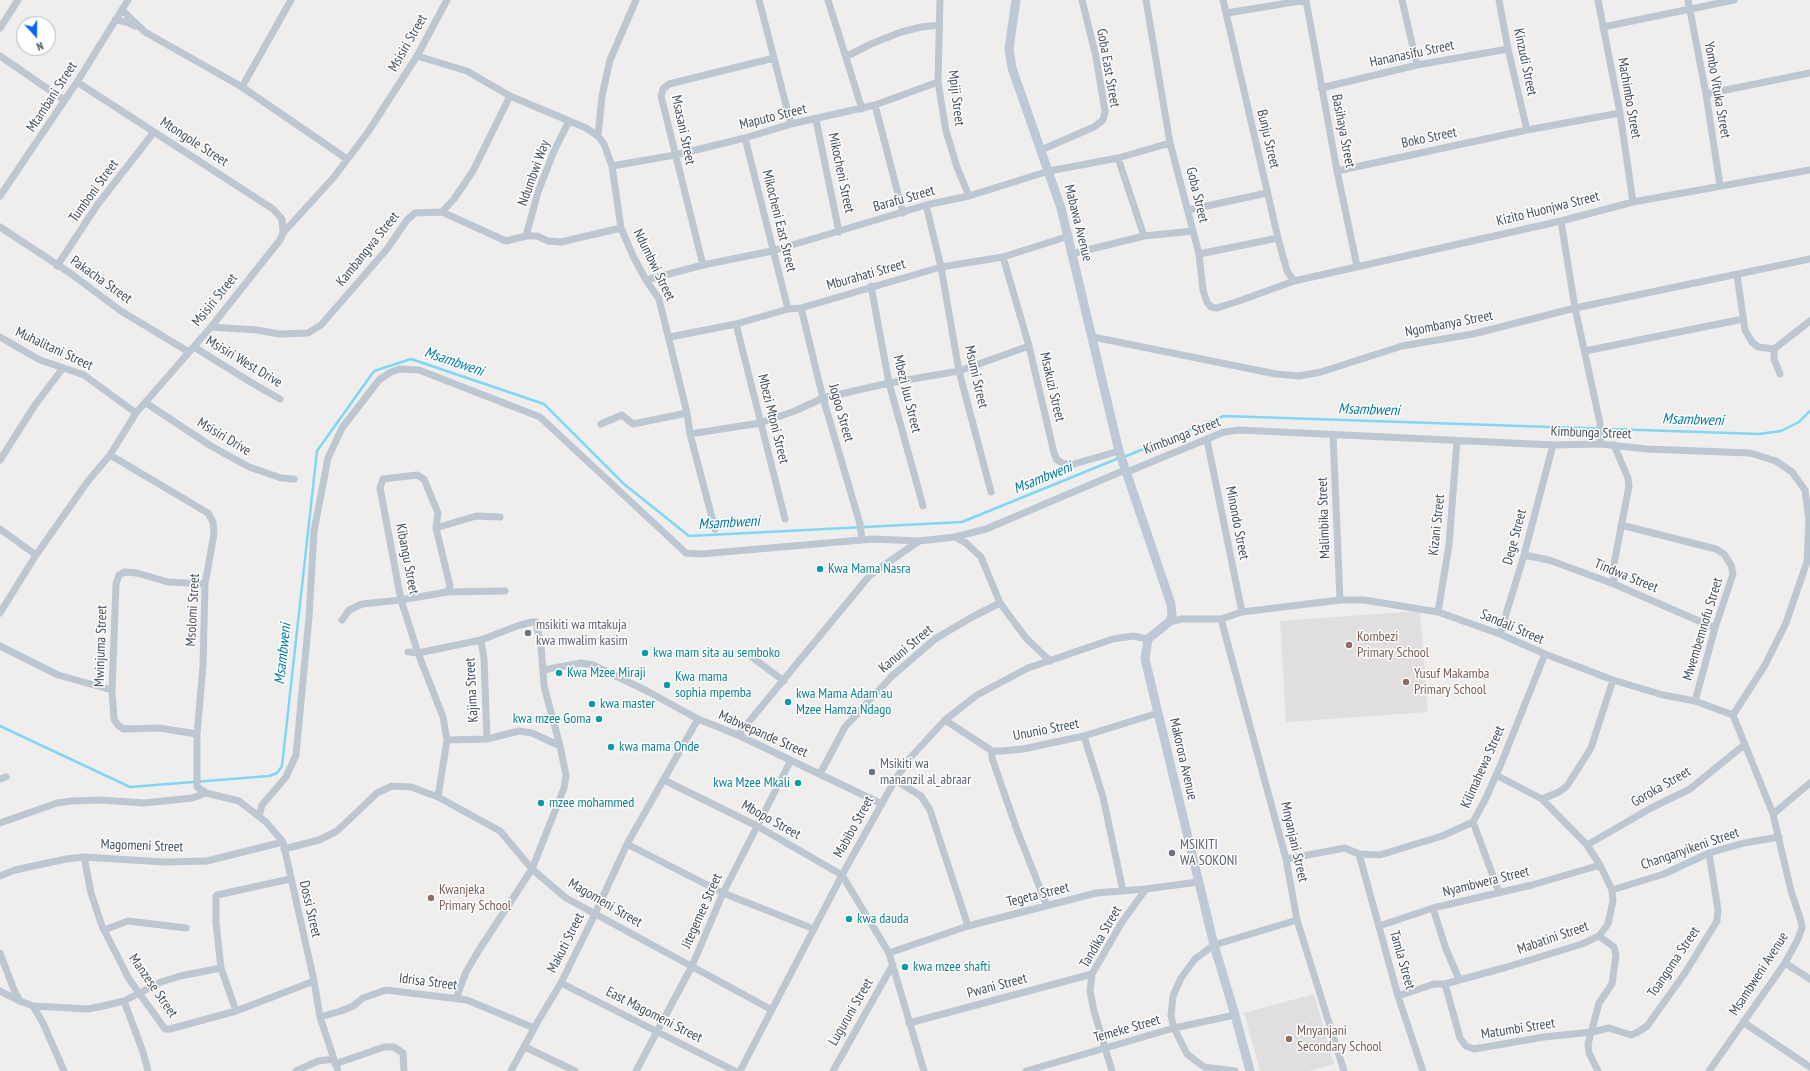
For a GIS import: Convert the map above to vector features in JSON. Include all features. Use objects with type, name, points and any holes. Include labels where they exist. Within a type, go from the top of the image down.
[{"type":"street","points":[[0,28],[18,0]]},
{"type":"street","name":"Mtambani Street","points":[[0,196],[34,148],[128,0]]},
{"type":"street","points":[[242,87],[291,0]]},
{"type":"street","name":"Msisiri Street","points":[[0,613],[36,555],[88,481],[110,454],[136,413],[211,327],[280,240],[284,232],[334,177],[368,132],[417,56],[447,0]]},
{"type":"street","points":[[417,56],[467,71],[510,96],[569,121],[598,136],[602,96],[610,60],[636,0]]},
{"type":"street","points":[[759,0],[791,124]]},
{"type":"street","points":[[828,0],[847,56],[862,109]]},
{"type":"street","name":"Mpiji Street","points":[[940,0],[938,82],[946,131],[957,167],[969,196]]},
{"type":"street","name":"Mabawa Avenue","points":[[1016,0],[1009,50],[1012,68],[1049,171],[1069,236],[1071,254],[1093,337],[1120,453],[1126,469]]},
{"type":"street","name":"Goba East Street","points":[[1041,150],[1094,127],[1102,120],[1105,110],[1096,57],[1082,0]]},
{"type":"street","name":"Goba Street","points":[[1146,0],[1170,143],[1199,254],[1203,290],[1207,302],[1212,308],[1218,308],[1294,281]]},
{"type":"street","name":"Bunju Street","points":[[1223,0],[1278,238],[1287,271],[1294,281]]},
{"type":"street","points":[[1227,13],[1306,0]]},
{"type":"street","name":"Basihaya Street","points":[[1306,0],[1321,88],[1357,266]]},
{"type":"street","points":[[1402,0],[1417,65]]},
{"type":"street","name":"Kinzudi Street","points":[[1499,0],[1508,49],[1527,130]]},
{"type":"street","name":"Machimbo Street","points":[[1598,0],[1620,113],[1633,202]]},
{"type":"street","name":"Yombo Vituka Street","points":[[1688,0],[1706,94],[1720,185]]},
{"type":"street","points":[[1603,27],[1734,0]]},
{"type":"street","points":[[122,10],[145,32]]},
{"type":"street","points":[[115,20],[127,22],[242,87],[347,159]]},
{"type":"street","points":[[847,56],[871,44],[901,32],[939,25]]},
{"type":"street","name":"Hananasifu Street","points":[[1321,88],[1417,65],[1508,49]]},
{"type":"street","points":[[0,56],[64,100]]},
{"type":"street","name":"Msasani Street","points":[[703,265],[661,96],[663,89],[669,84],[774,58]]},
{"type":"street","points":[[1706,94],[1810,73]]},
{"type":"street","name":"Mtongole Street","points":[[77,82],[273,209],[282,220],[284,232]]},
{"type":"street","name":"Maputo Street","points":[[612,166],[675,155],[745,138],[791,124],[816,120],[862,109],[938,82]]},
{"type":"street","points":[[442,212],[454,199],[473,171],[510,96]]},
{"type":"street","points":[[875,105],[903,213]]},
{"type":"street","name":"Boko Street","points":[[1337,171],[1527,130],[1620,113]]},
{"type":"street","name":"Mikocheni Street","points":[[816,120],[839,232]]},
{"type":"street","name":"Ndumbwi Way","points":[[526,236],[538,192],[554,151],[569,121]]},
{"type":"street","name":"Tumboni Street","points":[[57,266],[98,204],[154,132]]},
{"type":"street","name":"Ndumbwi Street","points":[[598,136],[604,144],[612,166],[621,228],[633,256],[659,300],[670,338],[687,413],[690,434],[715,529]]},
{"type":"street","name":"Mikocheni East Street","points":[[745,138],[772,251],[788,309]]},
{"type":"street","name":"Barafu Street","points":[[646,280],[703,265],[772,251],[926,205],[969,196],[1049,171],[1118,158],[1170,143]]},
{"type":"street","points":[[1118,158],[1144,236]]},
{"type":"street","name":"Kizito Huonjwa Street","points":[[1294,281],[1562,221],[1633,202],[1720,185],[1810,170]]},
{"type":"street","points":[[1188,210],[1267,193]]},
{"type":"street","name":"Msumi Street","points":[[926,205],[941,267],[959,371],[991,492]]},
{"type":"street","name":"Kambangwa Street","points":[[211,327],[257,330],[279,334],[308,333],[321,325],[387,249],[411,216],[415,213],[442,212],[506,241],[526,236],[537,236],[548,241],[561,242],[621,228]]},
{"type":"street","points":[[1562,221],[1575,308],[1600,424],[1600,444]]},
{"type":"street","name":"Pakacha Street","points":[[0,227],[121,311],[191,349]]},
{"type":"street","points":[[1071,254],[1144,236],[1193,231]]},
{"type":"street","name":"Mburahati Street","points":[[670,338],[736,324],[788,309],[802,308],[871,286],[941,267],[1003,257],[1069,236]]},
{"type":"street","points":[[1199,254],[1278,238]]},
{"type":"street","name":"Msakuzi Street","points":[[1003,257],[1029,346],[1054,453],[1057,460],[1064,464],[1074,464],[1120,453]]},
{"type":"street","name":"Ngombanya Street","points":[[1093,337],[1276,374],[1299,376],[1321,372],[1402,346],[1473,334],[1575,308],[1810,259]]},
{"type":"street","points":[[1737,275],[1742,319],[1745,330],[1752,342],[1758,347],[1774,349],[1810,321]]},
{"type":"street","name":"Mbezi Juu Street","points":[[871,286],[889,383],[923,506]]},
{"type":"street","name":"Jogoo Street","points":[[802,308],[823,398],[860,524],[862,536]]},
{"type":"street","points":[[1585,351],[1742,319]]},
{"type":"street","name":"Mbezi Mtoni Street","points":[[736,324],[785,519]]},
{"type":"street","name":"Muhalitani Street","points":[[0,337],[40,360],[84,376],[136,413]]},
{"type":"street","points":[[690,434],[760,423],[796,411],[823,398],[889,383],[959,371],[1029,346]]},
{"type":"street","name":"Msisiri West Drive","points":[[191,349],[280,398]]},
{"type":"street","points":[[1774,349],[1774,359],[1780,374]]},
{"type":"street","points":[[0,460],[35,405],[63,368]]},
{"type":"street","name":"Kimbunga Street","points":[[259,816],[262,805],[286,777],[296,755],[309,617],[314,531],[328,458],[342,428],[379,380],[391,372],[400,369],[419,370],[540,417],[686,553],[701,554],[862,536],[919,541],[955,537],[986,529],[1126,469],[1207,440],[1224,432],[1239,430],[1553,445],[1600,444],[1647,449],[1750,453],[1776,461],[1792,472],[1805,490],[1809,520],[1808,562],[1786,623],[1766,665],[1733,715]]},
{"type":"street","name":"Msisiri Drive","points":[[146,403],[211,446],[250,467],[281,478],[294,479]]},
{"type":"street","points":[[601,424],[622,415],[634,424],[687,413]]},
{"type":"street","name":"Malimbika Street","points":[[1333,434],[1340,600]]},
{"type":"street","name":"Minondo Street","points":[[1207,440],[1242,612]]},
{"type":"street","name":"Kizani Street","points":[[1438,612],[1449,545],[1457,441]]},
{"type":"street","name":"Dege Street","points":[[1500,634],[1524,555],[1553,445]]},
{"type":"street","points":[[1614,445],[1628,478],[1629,486],[1614,564],[1614,584]]},
{"type":"street","name":"Msolomi Street","points":[[110,454],[208,513],[213,522],[214,534],[205,584],[203,666],[197,734],[197,787]]},
{"type":"street","points":[[1126,469],[1171,604],[1172,616],[1169,622],[1148,639]]},
{"type":"street","name":"Kibangu Street","points":[[438,797],[447,740],[443,717],[418,653],[401,600],[380,488],[383,478],[417,475],[424,478],[438,513],[436,528],[450,586],[447,592]]},
{"type":"street","points":[[436,528],[476,516],[500,517]]},
{"type":"street","name":"Mwembemnofu Street","points":[[1621,525],[1716,549],[1724,554],[1731,565],[1733,574],[1715,628],[1695,701]]},
{"type":"street","points":[[0,529],[36,555]]},
{"type":"street","points":[[955,537],[966,544],[980,557],[1000,603],[1026,638],[1050,661]]},
{"type":"street","points":[[738,735],[870,575],[919,541]]},
{"type":"street","name":"Tindwa Street","points":[[1524,555],[1549,560],[1614,584],[1715,628]]},
{"type":"street","name":"Mwinjuma Street","points":[[197,734],[159,728],[123,729],[114,719],[112,690],[116,584],[119,575],[125,572],[137,573],[168,582],[205,584]]},
{"type":"street","points":[[342,620],[353,606],[362,604],[401,600],[447,592],[505,591]]},
{"type":"street","name":"Sandali Street","points":[[1169,622],[1182,619],[1221,619],[1242,612],[1340,600],[1364,600],[1438,612],[1500,634],[1545,654],[1613,680],[1663,695],[1695,701],[1733,715]]},
{"type":"street","name":"Kanuni Street","points":[[820,774],[844,727],[891,677],[935,639],[972,617],[1000,603]]},
{"type":"street","name":"Mnyanjani Street","points":[[1221,619],[1286,859],[1297,920],[1342,1071]]},
{"type":"street","points":[[408,652],[418,653],[481,640],[517,626],[536,622],[540,640],[544,686],[566,775],[564,788],[532,869],[466,972],[456,999]]},
{"type":"street","name":"Mabibo Street","points":[[740,1071],[842,875],[895,780],[909,759],[945,720],[976,695],[1028,668],[1113,639],[1133,636],[1148,639]]},
{"type":"street","name":"Makorora Avenue","points":[[1148,639],[1145,658],[1214,945],[1250,1071]]},
{"type":"street","name":"Kajima Street","points":[[481,640],[484,659],[487,738]]},
{"type":"street","points":[[0,646],[58,675],[112,690]]},
{"type":"street","name":"Kilimahewa Street","points":[[1286,859],[1345,848],[1359,854],[1380,855],[1442,836],[1472,822],[1485,800],[1496,775],[1545,654]]},
{"type":"street","points":[[753,658],[784,680]]},
{"type":"street","name":"Mabwepande Street","points":[[543,670],[580,663],[593,665],[698,719],[738,735],[882,804]]},
{"type":"street","points":[[1542,799],[1559,792],[1567,786],[1591,748],[1613,680]]},
{"type":"street","name":"Ununio Street","points":[[992,751],[1023,749],[1084,736],[1158,713]]},
{"type":"street","points":[[1733,715],[1773,814],[1810,783]]},
{"type":"street","name":"Makuti Street","points":[[511,1071],[534,1028],[561,983],[627,844],[698,719]]},
{"type":"street","points":[[945,720],[992,751],[992,758],[1016,830],[1047,906]]},
{"type":"street","points":[[447,740],[487,738],[519,731],[526,731],[560,746]]},
{"type":"street","points":[[1084,736],[1103,797],[1123,891]]},
{"type":"street","name":"Goroka Street","points":[[1587,845],[1651,808],[1690,789],[1744,745]]},
{"type":"street","name":"Jitegemee Street","points":[[636,1071],[692,966],[723,893],[791,760]]},
{"type":"street","name":"Mabatini Street","points":[[1398,996],[1434,984],[1445,984],[1508,967],[1582,944],[1599,936],[1608,924],[1613,901],[1612,890],[1600,865],[1587,845],[1542,799],[1496,775]]},
{"type":"street","name":"Mbopo Street","points":[[664,780],[757,826],[842,875]]},
{"type":"street","points":[[895,780],[921,796],[930,810],[968,926]]},
{"type":"street","name":"Magomeni Street","points":[[0,876],[15,870],[66,859],[84,857],[164,862],[207,861],[319,840],[337,831],[378,793],[392,786],[411,787],[438,797],[500,831],[532,869],[566,898],[772,1010]]},
{"type":"street","name":"Dossi Street","points":[[197,787],[206,793],[239,801],[259,816],[276,832],[284,846],[290,879],[314,981],[320,1017],[336,1065]]},
{"type":"street","name":"Dossi Street","points":[[0,823],[57,803],[100,800],[144,803],[192,798],[206,793]]},
{"type":"street","name":"Msambweni Avenue","points":[[1709,1071],[1785,963],[1798,939],[1802,928],[1791,891],[1773,814]]},
{"type":"street","points":[[1472,822],[1499,892]]},
{"type":"street","name":"Changanyikeni Street","points":[[1612,890],[1664,874],[1709,853],[1744,843],[1779,837]]},
{"type":"street","points":[[627,844],[723,893],[814,929]]},
{"type":"street","name":"Toangoma Street","points":[[1592,1032],[1609,1028],[1631,1035],[1638,1032],[1647,1026],[1685,973],[1717,922],[1718,910],[1709,853]]},
{"type":"street","name":"Tamla Street","points":[[1359,854],[1398,996],[1424,1071]]},
{"type":"street","name":"Manzese Street","points":[[84,857],[91,893],[104,930],[123,969],[165,1028],[170,1029],[236,1011],[314,981]]},
{"type":"street","name":"Nyambwera Street","points":[[1378,926],[1433,908],[1451,906],[1600,865]]},
{"type":"street","points":[[842,875],[889,953],[924,1071]]},
{"type":"street","points":[[236,1011],[221,968],[216,923],[216,896],[217,894],[290,879]]},
{"type":"street","name":"Tegeta Street","points":[[889,953],[968,926],[1096,893],[1146,889],[1198,882]]},
{"type":"street","name":"Tandika Street","points":[[1112,1071],[1104,1049],[1090,991],[1092,974],[1122,922],[1146,889]]},
{"type":"street","points":[[1433,908],[1446,949],[1459,979]]},
{"type":"street","points":[[1235,1071],[1204,1067],[1187,1054],[1174,1028],[1171,1016],[1173,996],[1182,978],[1196,959],[1214,945],[1297,920]]},
{"type":"street","points":[[104,930],[128,921],[186,928]]},
{"type":"street","points":[[1802,928],[1810,928]]},
{"type":"street","points":[[1598,1071],[1589,1053],[1588,1044],[1599,1003],[1612,984],[1616,955],[1614,947],[1599,936]]},
{"type":"street","points":[[0,954],[20,1002]]},
{"type":"street","points":[[1785,963],[1810,979]]},
{"type":"street","name":"Luguruni Street","points":[[833,1071],[892,966]]},
{"type":"street","points":[[0,992],[20,1002],[34,1006],[88,1009],[124,1001],[180,976],[221,968]]},
{"type":"street","name":"Pwani Street","points":[[909,1023],[1092,974]]},
{"type":"street","name":"East Magomeni Street","points":[[561,983],[735,1071]]},
{"type":"street","name":"Matumbi Street","points":[[1445,984],[1460,1038],[1466,1046],[1474,1049],[1544,1037],[1592,1032]]},
{"type":"street","name":"Idrisa Street","points":[[320,1017],[342,1011],[353,1006],[363,998],[386,990],[472,1001],[534,1028]]},
{"type":"street","points":[[124,1001],[143,1052],[148,1071]]},
{"type":"street","points":[[34,1006],[64,1071]]},
{"type":"street","name":"Temeke Street","points":[[1026,1071],[1174,1028],[1235,1015]]},
{"type":"street","points":[[1743,1022],[1810,1067]]},
{"type":"street","points":[[296,1071],[318,1061],[336,1065],[384,1047],[394,1047],[403,1054],[404,1071]]},
{"type":"street","points":[[525,1047],[575,1071]]},
{"type":"shaded area","points":[[1420,611],[1428,712],[1286,722],[1280,621]]},
{"type":"shaded area","name":"Mnyanjani Secondary School","points":[[1314,994],[1334,1064],[1309,1071],[1260,1071],[1244,1013]]},
{"type":"waterway","name":"Msambweni","points":[[0,726],[130,787],[269,776],[277,773],[282,766],[317,451],[374,371],[411,359],[544,404],[624,484],[689,536],[962,522],[1119,458]]},
{"type":"waterway","name":"Msambweni","points":[[1124,457],[1224,416],[1759,434],[1781,431],[1799,422],[1810,411]]},
{"type":"place","name":"Kwa Mama Nasra","points":[[820,569]]},
{"type":"place","name":"msikiti wa mtakuja kwa mwalim kasim","points":[[528,633]]},
{"type":"place","name":"Kombezi Primary School","points":[[1349,645]]},
{"type":"place","name":"kwa mam sita au semboko","points":[[645,653]]},
{"type":"place","name":"Kwa Mzee Miraji","points":[[559,673]]},
{"type":"place","name":"Yusuf Makamba Primary School","points":[[1406,682]]},
{"type":"place","name":"Kwa mama sophia mpemba","points":[[667,685]]},
{"type":"place","name":"kwa Mama Adam au Mzee Hamza Ndago","points":[[788,702]]},
{"type":"place","name":"kwa master","points":[[592,704]]},
{"type":"place","name":"kwa mzee Goma","points":[[599,719]]},
{"type":"place","name":"kwa mama Onde","points":[[611,747]]},
{"type":"place","name":"Msikiti wa mananzil al_abraar","points":[[872,772]]},
{"type":"place","name":"kwa Mzee Mkali","points":[[798,783]]},
{"type":"place","name":"mzee mohammed","points":[[541,803]]},
{"type":"place","name":"MSIKITI WA SOKONI","points":[[1172,853]]},
{"type":"place","name":"Kwanjeka Primary School","points":[[431,898]]},
{"type":"place","name":"kwa dauda","points":[[849,919]]},
{"type":"place","name":"kwa mzee shafti","points":[[905,967]]},
{"type":"place","name":"Mnyanjani Secondary School","points":[[1289,1039]]}]
